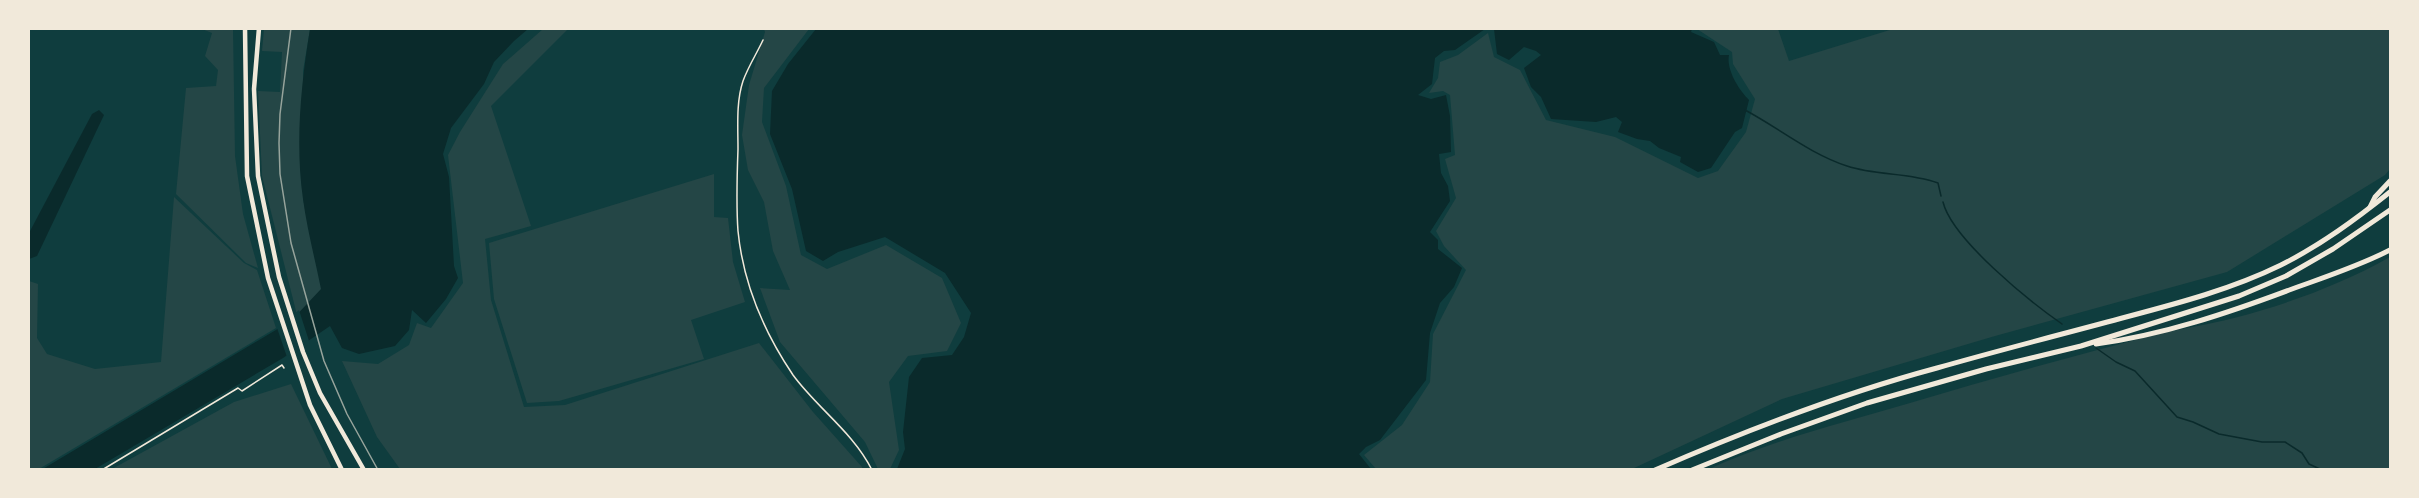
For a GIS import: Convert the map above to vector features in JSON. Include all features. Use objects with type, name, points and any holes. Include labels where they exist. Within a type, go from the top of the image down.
[{"type":"highway","points":[[2369,209],[2375,197],[2391,181]]},
{"type":"highway","points":[[1655,470],[1777,419],[1863,390],[2234,285],[2281,265],[2326,240],[2391,192]]},
{"type":"highway","points":[[1692,470],[1867,403],[1977,371],[2081,346],[2228,300],[2286,276],[2346,241],[2391,210]]},
{"type":"highway","points":[[2081,346],[2112,342],[2202,320],[2360,264],[2391,250]]},
{"type":"main road","points":[[245,28],[247,176],[268,278],[310,405],[342,470]]},
{"type":"main road","points":[[259,28],[254,88],[258,176],[279,277],[303,352],[320,393],[364,470]]},
{"type":"lane","points":[[763,40],[743,80],[738,114],[738,231],[745,268],[754,298],[773,343],[795,376],[866,457],[872,470]]},
{"type":"path","points":[[102,470],[238,388],[242,391],[282,365],[284,368]]},
{"type":"shaded area","points":[[202,29],[233,29],[235,156],[243,214],[258,268],[246,263],[176,194],[186,88],[216,86],[218,70],[205,56],[212,33]]},
{"type":"shaded area","points":[[264,29],[310,29],[303,71],[303,199],[322,289],[297,315],[262,176],[258,91],[280,92],[282,52],[262,51]]},
{"type":"shaded area","points":[[310,29],[528,29],[494,62],[484,84],[451,128],[443,154],[449,177],[454,266],[458,278],[446,299],[426,323],[412,310],[409,330],[395,346],[359,354],[342,348],[330,326],[283,358],[95,469],[41,470],[291,321],[321,289],[305,210],[299,157],[302,92]]},
{"type":"shaded area","points":[[543,29],[568,29],[491,106],[531,226],[485,239],[491,300],[524,407],[565,405],[759,343],[813,412],[862,469],[400,469],[377,437],[342,361],[378,364],[409,345],[417,323],[431,328],[463,283],[448,155],[503,64]]},
{"type":"shaded area","points":[[764,29],[809,29],[764,88],[762,122],[786,186],[801,255],[827,269],[886,245],[942,278],[961,323],[947,351],[908,356],[889,382],[899,450],[890,469],[878,469],[865,442],[780,342],[760,288],[790,290],[773,251],[764,202],[748,170],[742,135],[749,85]]},
{"type":"shaded area","points":[[816,29],[1485,29],[1455,50],[1444,51],[1435,58],[1432,84],[1418,95],[1431,99],[1446,95],[1450,116],[1451,152],[1439,154],[1441,173],[1448,186],[1450,201],[1430,232],[1438,240],[1438,249],[1462,268],[1454,287],[1440,303],[1430,333],[1426,380],[1380,440],[1366,447],[1359,454],[1371,469],[897,469],[905,449],[903,432],[909,377],[922,358],[952,355],[964,337],[971,313],[945,273],[885,237],[838,252],[823,261],[806,251],[792,189],[770,134],[772,91],[788,64]]},
{"type":"shaded area","points":[[1494,29],[1692,29],[1691,32],[1714,42],[1720,55],[1729,55],[1731,73],[1749,100],[1742,128],[1735,132],[1711,168],[1698,172],[1680,162],[1681,157],[1659,148],[1650,141],[1618,132],[1622,122],[1616,117],[1596,122],[1551,119],[1541,97],[1531,87],[1524,68],[1541,55],[1524,47],[1509,60],[1497,54]]},
{"type":"shaded area","points":[[1697,29],[1778,29],[1789,61],[1893,29],[2390,29],[2390,169],[2385,175],[2227,272],[1995,336],[1782,399],[1632,469],[1376,469],[1364,455],[1402,425],[1430,382],[1433,334],[1466,270],[1444,246],[1436,231],[1456,198],[1445,159],[1455,155],[1450,95],[1443,91],[1429,93],[1438,78],[1440,62],[1458,55],[1488,33],[1494,57],[1520,70],[1546,120],[1615,137],[1698,178],[1718,171],[1746,132],[1755,99],[1733,64],[1732,52]]},
{"type":"shaded area","points":[[99,110],[104,115],[37,256],[29,259],[29,233],[92,114]]},
{"type":"shaded area","points":[[714,174],[714,217],[728,218],[733,262],[745,302],[691,320],[704,359],[559,401],[527,403],[494,299],[489,243]]},
{"type":"shaded area","points":[[174,197],[244,263],[257,270],[276,328],[39,469],[29,469],[29,281],[38,284],[37,338],[47,354],[95,369],[161,362]]},
{"type":"shaded area","points":[[2390,257],[2390,469],[1707,470],[1782,441],[1970,385],[2150,336],[2224,320],[2274,306],[2334,284]]},
{"type":"shaded area","points":[[291,384],[332,469],[112,469],[234,402]]},
{"type":"pier","points":[[299,310],[310,344],[287,357],[277,328]]},
{"type":"waterway","points":[[1745,110],[1833,161],[1858,169],[1915,177],[1938,183],[1941,196]]},
{"type":"waterway","points":[[1943,202],[1949,217],[1976,251],[2012,285],[2062,324]]},
{"type":"waterway","points":[[2096,348],[2116,362],[2135,371],[2177,417],[2219,434],[2262,442],[2285,442],[2302,453],[2309,464],[2322,470]]},
{"type":"railway","points":[[291,28],[280,114],[279,143],[280,174],[291,243],[324,361],[347,414],[378,470]]}]
